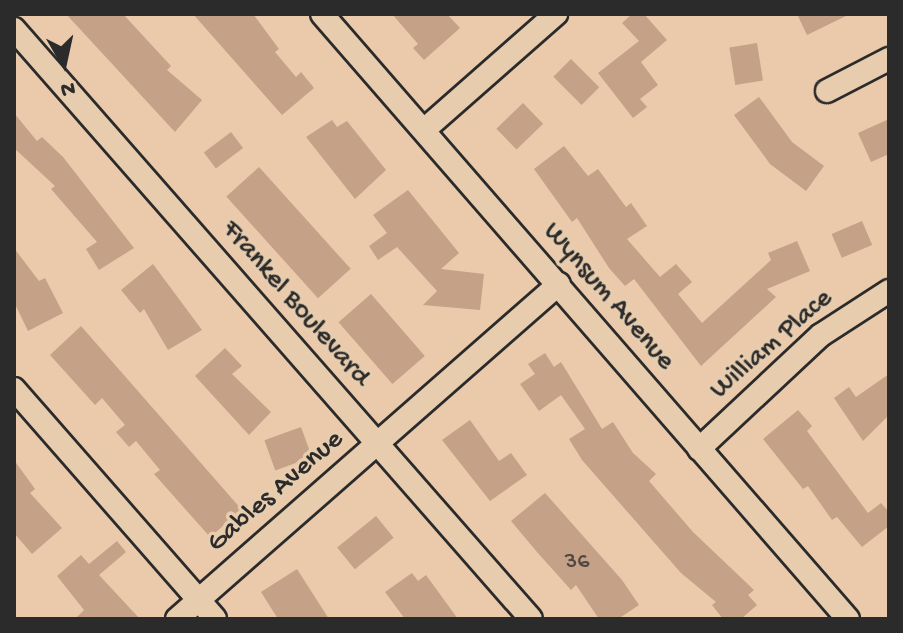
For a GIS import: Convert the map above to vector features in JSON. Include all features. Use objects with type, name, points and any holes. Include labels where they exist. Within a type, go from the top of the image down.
[{"type":"street","name":"Wynsum Avenue","points":[[322,14],[848,619]]},
{"type":"street","points":[[424,130],[556,14]]},
{"type":"street","name":"Frankel Boulevard","points":[[14,29],[531,619]]},
{"type":"street","points":[[827,91],[889,59]]},
{"type":"street","name":"Gables Avenue","points":[[177,619],[559,284]]},
{"type":"street","name":"William Place","points":[[699,449],[821,335],[889,291]]},
{"type":"street","points":[[14,389],[215,619]]},
{"type":"building","points":[[66,14],[123,14],[171,66],[167,70],[202,100],[175,132]]},
{"type":"building","points":[[193,14],[253,14],[279,49],[275,52],[296,77],[301,72],[314,88],[282,115]]},
{"type":"building","points":[[392,14],[447,14],[460,28],[424,60],[413,48],[418,44]]},
{"type":"building","points":[[632,14],[644,14],[667,40],[641,62],[658,85],[640,99],[647,107],[633,118],[598,73],[639,41],[622,23]]},
{"type":"building","points":[[797,14],[850,14],[807,35]]},
{"type":"building","points":[[757,43],[763,81],[735,85],[729,47]]},
{"type":"building","points":[[571,59],[599,87],[582,105],[553,77]]},
{"type":"building","points":[[759,97],[792,142],[824,166],[806,191],[770,164],[734,115]]},
{"type":"building","points":[[523,103],[543,124],[517,150],[496,129]]},
{"type":"building","points":[[14,113],[37,141],[42,137],[63,157],[134,248],[99,270],[86,249],[97,242],[51,189],[55,186],[14,148]]},
{"type":"building","points":[[889,119],[889,154],[871,162],[858,133]]},
{"type":"building","points":[[332,120],[337,127],[347,121],[386,170],[355,199],[306,137]]},
{"type":"building","points":[[231,132],[243,148],[216,168],[204,152]]},
{"type":"building","points":[[564,146],[588,176],[598,169],[626,207],[631,203],[647,226],[627,239],[660,277],[676,264],[692,282],[678,294],[702,323],[771,260],[768,253],[797,241],[810,271],[767,289],[776,297],[701,366],[634,279],[625,286],[609,268],[577,218],[572,222],[534,169]]},
{"type":"building","points":[[259,167],[351,269],[318,298],[226,196]]},
{"type":"building","points":[[408,190],[459,253],[441,269],[484,274],[480,310],[423,305],[437,291],[397,247],[378,260],[369,246],[387,233],[373,215]]},
{"type":"building","points":[[862,221],[872,245],[842,258],[832,234]]},
{"type":"building","points":[[14,248],[39,281],[45,278],[63,313],[28,331],[14,302]]},
{"type":"building","points":[[153,264],[202,330],[168,350],[144,309],[140,313],[121,290]]},
{"type":"building","points":[[371,294],[425,356],[392,384],[339,322]]},
{"type":"building","points":[[81,326],[242,510],[210,537],[154,474],[160,470],[136,441],[129,447],[116,432],[125,425],[102,398],[95,405],[50,355]]},
{"type":"building","points":[[225,348],[242,366],[232,374],[271,412],[249,435],[195,376]]},
{"type":"building","points":[[545,353],[554,367],[561,362],[602,429],[613,422],[633,453],[656,474],[649,481],[693,532],[754,590],[748,595],[757,605],[741,619],[723,619],[712,605],[716,602],[681,573],[582,460],[569,439],[585,429],[561,395],[539,411],[520,384],[535,374],[528,364]]},
{"type":"building","points":[[889,374],[889,415],[863,441],[834,398],[849,387],[856,397]]},
{"type":"building","points":[[798,410],[812,426],[807,431],[868,513],[881,503],[889,512],[889,526],[862,547],[837,517],[832,520],[808,486],[803,489],[763,439]]},
{"type":"building","points":[[470,420],[499,461],[511,453],[527,475],[490,501],[442,440]]},
{"type":"building","points":[[301,427],[312,457],[275,470],[264,440]]},
{"type":"building","points":[[14,460],[35,489],[30,493],[62,528],[32,554],[14,533]]},
{"type":"building","points":[[545,493],[622,580],[639,605],[618,619],[599,619],[576,585],[571,590],[537,552],[511,521]]},
{"type":"building","points":[[376,516],[394,538],[355,569],[337,547]]},
{"type":"building","points":[[117,541],[126,552],[99,575],[140,619],[75,619],[84,610],[57,576],[81,555],[89,564]]},
{"type":"building","points":[[297,569],[329,619],[278,619],[261,592]]},
{"type":"building","points":[[412,573],[418,581],[426,575],[458,619],[405,619],[385,592]]}]
